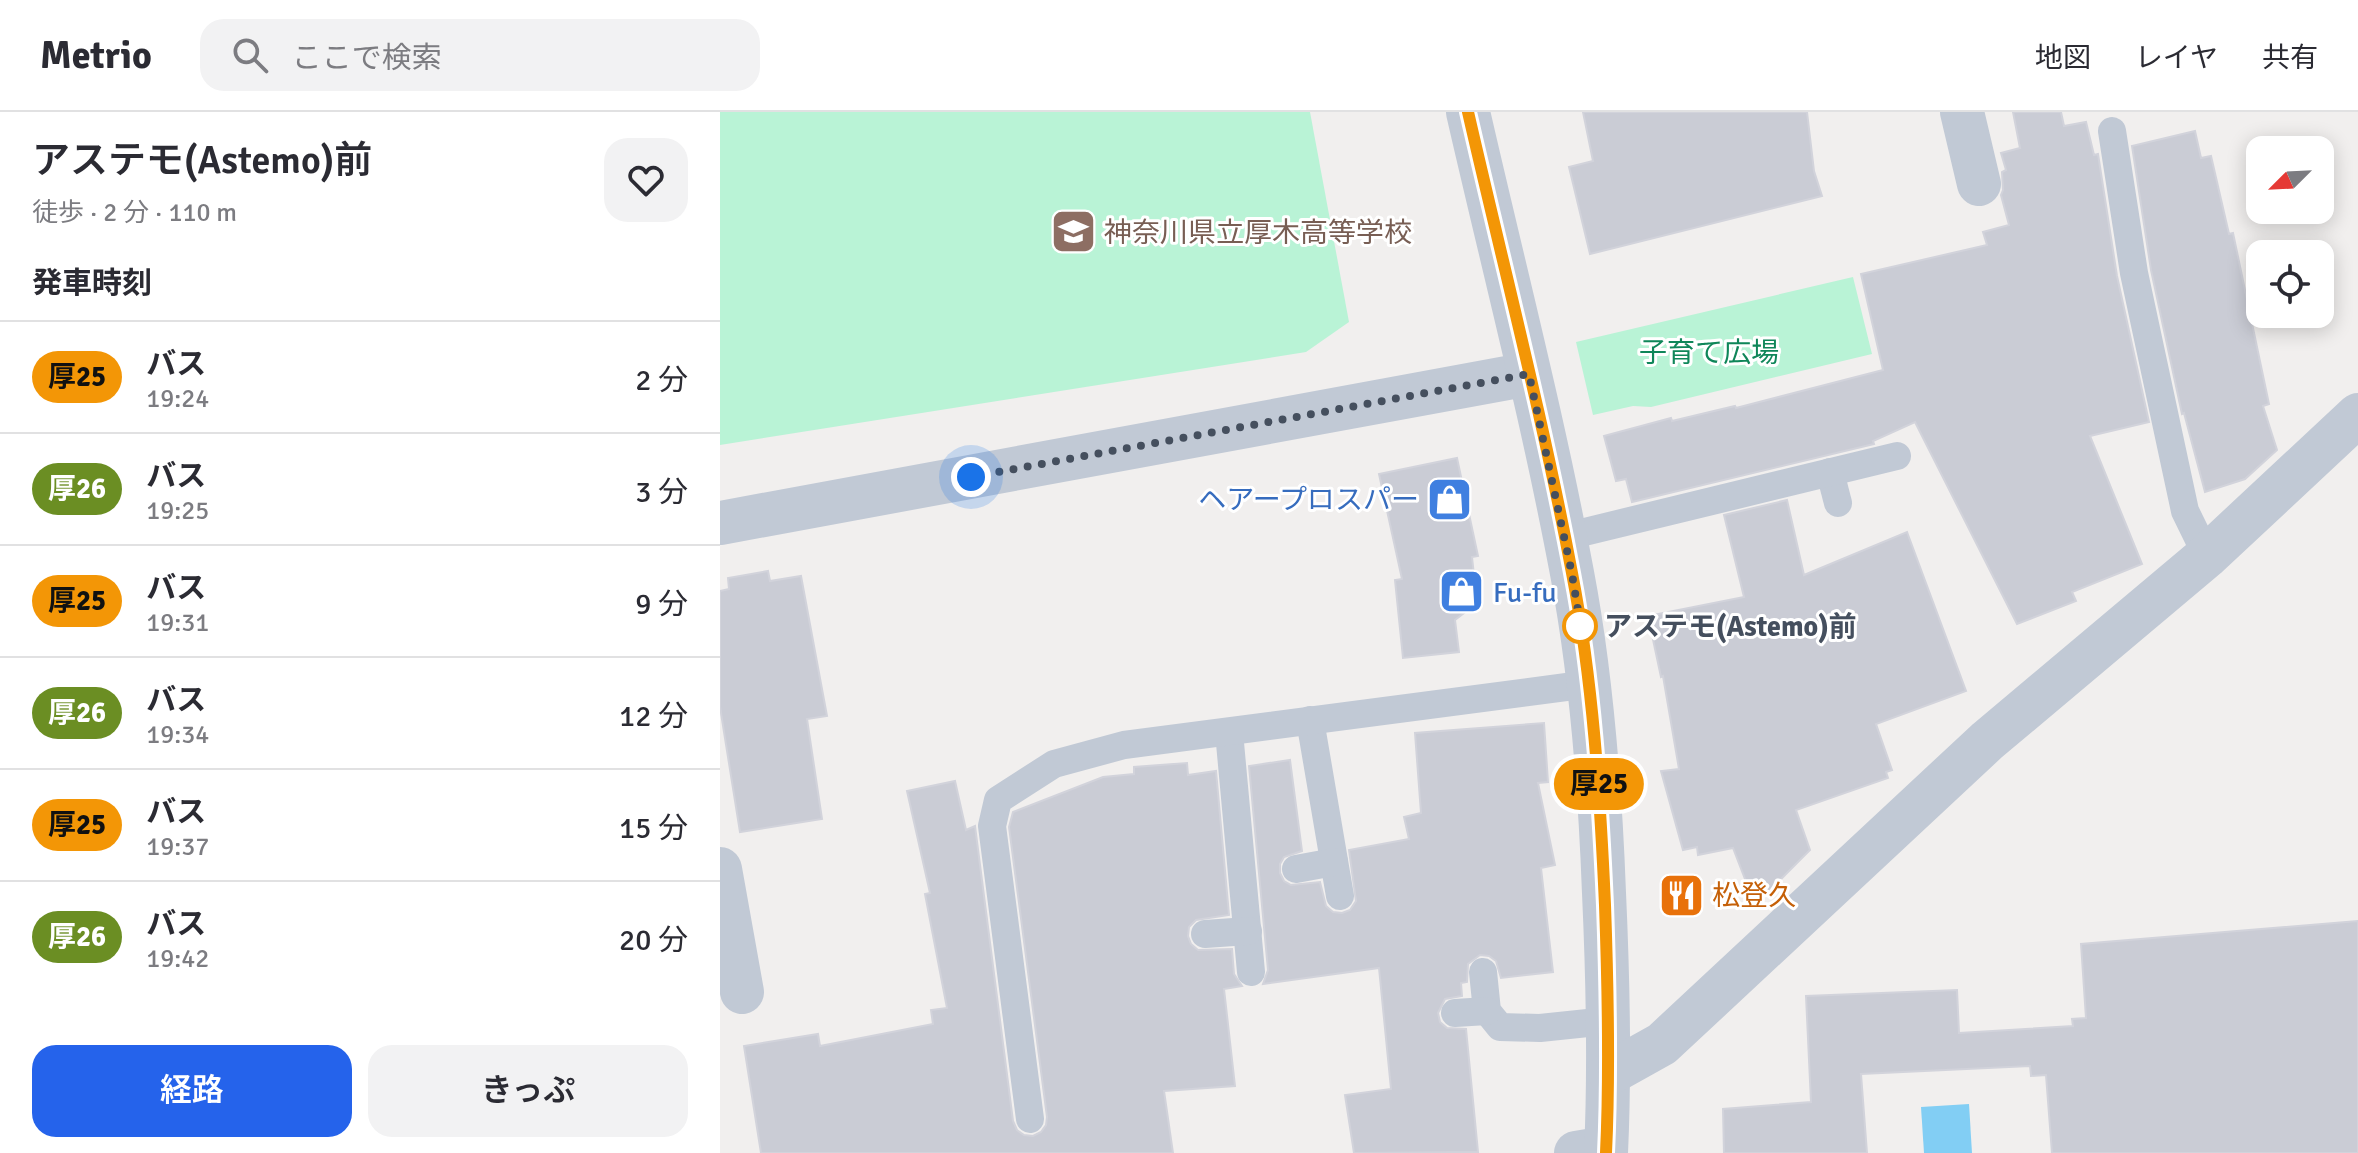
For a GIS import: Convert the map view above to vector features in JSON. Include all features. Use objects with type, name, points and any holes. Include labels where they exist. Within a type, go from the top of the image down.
[{"type":"street","points":[[1468,112],[1572,574],[1589,684],[1600,799],[1610,1073],[1596,1151]]},
{"type":"street","points":[[1962,112],[1979,184]]},
{"type":"street","points":[[720,523],[1529,374]]},
{"type":"street","points":[[1610,1073],[1662,1044],[1987,741],[2207,556],[2358,415]]},
{"type":"street","points":[[720,869],[732,964]]},
{"type":"lane","points":[[2112,131],[2134,273],[2185,511],[2207,556]]},
{"type":"lane","points":[[1564,537],[1897,456]]},
{"type":"lane","points":[[1830,472],[1838,503]]},
{"type":"lane","points":[[1030,1119],[992,826],[998,800],[1054,764],[1124,745],[1589,684]]},
{"type":"lane","points":[[1310,720],[1340,896]]},
{"type":"lane","points":[[1229,732],[1251,972]]},
{"type":"lane","points":[[1296,869],[1334,862]]},
{"type":"lane","points":[[1205,934],[1248,931]]},
{"type":"lane","points":[[1483,972],[1487,1011],[1500,1027],[1540,1028],[1607,1021]]},
{"type":"lane","points":[[1455,1013],[1487,1011]]},
{"type":"green space","name":"神奈川県立厚木高等学校","points":[[720,112],[1310,112],[1349,322],[1306,352],[720,445]]},
{"type":"green space","name":"子育て広場","points":[[1853,277],[1872,354],[1651,407],[1633,406],[1593,415],[1576,342]]},
{"type":"water","points":[[1969,1104],[1972,1153],[1924,1153],[1921,1107]]},
{"type":"building","points":[[1583,112],[1807,112],[1814,171],[1822,196],[1590,254],[1569,167],[1593,161]]},
{"type":"building","points":[[2013,112],[2061,112],[2064,126],[2086,122],[2094,155],[2098,154],[2117,276],[2149,422],[2090,436],[2142,564],[2072,592],[2076,601],[2017,624],[1915,422],[1873,441],[1874,444],[1632,502],[1626,479],[1616,481],[1604,436],[1671,418],[1672,421],[1736,408],[1883,370],[1861,274],[1987,245],[1983,232],[2009,225],[2001,195],[2002,172],[2006,170],[2001,153],[2020,148]]},
{"type":"building","points":[[2195,131],[2201,158],[2211,156],[2229,234],[2233,233],[2246,295],[2246,328],[2253,328],[2269,404],[2263,406],[2277,450],[2245,479],[2205,492],[2182,414],[2151,270],[2132,146]]},
{"type":"building","points":[[1457,458],[1478,556],[1472,557],[1477,603],[1455,620],[1459,652],[1403,658],[1395,580],[1402,579],[1379,474]]},
{"type":"building","points":[[1787,500],[1804,575],[1907,532],[1966,691],[1876,724],[1892,770],[1886,772],[1888,778],[1796,810],[1810,850],[1755,905],[1733,848],[1698,855],[1697,847],[1683,850],[1661,771],[1679,769],[1663,676],[1648,616],[1744,597],[1724,515]]},
{"type":"building","points":[[768,571],[770,581],[801,576],[827,716],[807,719],[822,819],[740,832],[720,707],[720,591],[729,589],[728,578]]},
{"type":"building","points":[[1544,723],[1548,782],[1538,783],[1555,865],[1541,868],[1553,972],[1501,978],[1496,961],[1480,955],[1468,964],[1467,982],[1461,983],[1462,996],[1445,999],[1438,1013],[1440,1022],[1447,1028],[1466,1029],[1478,1152],[1354,1153],[1345,1095],[1391,1089],[1379,968],[1263,984],[1268,970],[1249,766],[1290,760],[1302,851],[1284,857],[1280,873],[1284,881],[1291,885],[1320,882],[1326,906],[1333,912],[1342,913],[1350,910],[1356,901],[1349,850],[1409,839],[1404,817],[1421,813],[1415,733]]},
{"type":"building","points":[[1187,763],[1188,775],[1216,771],[1229,915],[1196,920],[1189,927],[1188,936],[1198,950],[1232,949],[1234,974],[1242,986],[1224,989],[1235,1086],[1164,1091],[1173,1153],[761,1153],[744,1046],[818,1034],[820,1046],[933,1024],[931,1010],[947,1008],[925,894],[930,893],[907,791],[955,781],[966,830],[975,826],[1013,1121],[1017,1130],[1024,1135],[1033,1136],[1041,1132],[1047,1117],[1009,827],[1013,812],[1103,777],[1134,774],[1134,767]]},
{"type":"building","points":[[2358,921],[2358,1153],[2052,1153],[2046,1075],[2031,1076],[2030,1066],[1861,1074],[1867,1153],[1724,1153],[1723,1109],[1811,1102],[1806,996],[1957,990],[1959,1033],[2073,1026],[2072,1019],[2086,1018],[2081,944]]},
{"type":"bus line","name":"厚25","points":[[1468,112],[1572,574],[1589,684],[1600,799],[1606,936],[1610,1073],[1606,1153]]},
{"type":"place","name":"神奈川県立厚木高等学校","points":[[1073,232]]},
{"type":"place","name":"ヘアープロスパー","points":[[1450,499]]},
{"type":"place","name":"Fu-fu","points":[[1462,592]]},
{"type":"place","name":"アステモ(Astemo)前","points":[[1580,626]]},
{"type":"place","name":"松登久","points":[[1681,895]]},
{"type":"route","points":[[971,477],[1529,374],[1581,629],[1580,626]]}]
